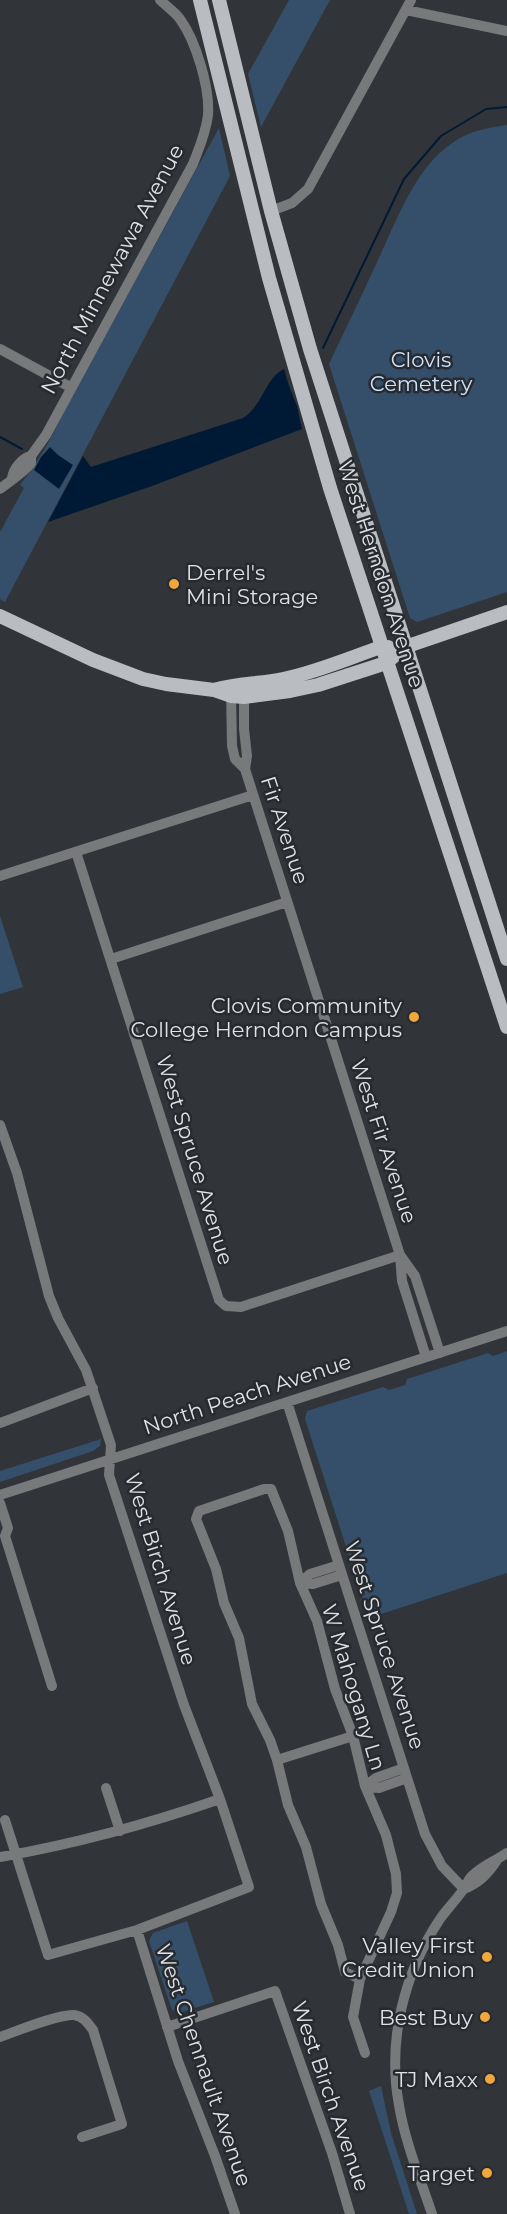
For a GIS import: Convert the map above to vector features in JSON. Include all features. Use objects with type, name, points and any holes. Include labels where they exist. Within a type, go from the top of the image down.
[{"type":"main road","name":"West Herndon Avenue","points":[[200,0],[269,278],[330,488],[507,1027]]},
{"type":"main road","name":"West Herndon Avenue","points":[[219,0],[271,211],[313,360],[507,959]]},
{"type":"main road","points":[[237,691],[286,679],[381,647],[405,647],[507,612]]},
{"type":"main road","points":[[0,616],[124,672],[166,684],[214,690],[299,689],[386,663],[405,647]]},
{"type":"main road","points":[[474,924],[501,978],[507,998]]},
{"type":"street","name":"North Minnewawa Avenue","points":[[0,489],[12,478],[18,477],[31,463],[31,456],[46,435],[193,164],[203,139],[208,115],[207,102],[193,43],[179,17],[160,0]]},
{"type":"street","points":[[271,211],[292,203],[308,189],[408,5],[507,31]]},
{"type":"street","points":[[0,349],[70,387]]},
{"type":"street","name":"Fir Avenue","points":[[237,691],[232,746],[235,759],[245,769],[288,902]]},
{"type":"street","points":[[0,876],[252,795]]},
{"type":"street","name":"West Spruce Avenue","points":[[76,852],[218,1298],[226,1306],[241,1307],[400,1255]]},
{"type":"street","points":[[111,959],[288,902]]},
{"type":"street","name":"West Fir Avenue","points":[[288,902],[400,1255],[402,1281],[426,1357]]},
{"type":"street","name":"West Birch Avenue","points":[[0,1125],[17,1173],[49,1296],[93,1388],[111,1444],[110,1475],[184,1705],[220,1799],[249,1887],[137,1930]]},
{"type":"street","name":"West Fir Avenue","points":[[400,1255],[415,1276],[440,1353]]},
{"type":"street","name":"North Peach Avenue","points":[[0,1495],[507,1331]]},
{"type":"street","points":[[0,1422],[93,1388]]},
{"type":"street","name":"West Spruce Avenue","points":[[287,1402],[425,1834],[442,1866],[464,1889]]},
{"type":"street","name":"W Mahogany Ln","points":[[277,1760],[252,1704],[239,1638],[224,1603],[216,1569],[196,1519],[199,1511],[264,1489],[271,1489],[288,1531],[300,1583],[317,1622],[335,1689],[353,1736],[364,1786],[386,1835],[396,1874],[397,1893],[391,1912],[360,1979],[353,2017],[365,2053]]},
{"type":"street","points":[[0,1503],[8,1528],[2,1534],[52,1686]]},
{"type":"street","points":[[300,1583],[310,1574],[341,1570]]},
{"type":"street","points":[[353,1736],[277,1760],[288,1805],[306,1847],[321,1904],[338,1945],[345,1972],[360,1979]]},
{"type":"street","points":[[364,1786],[376,1778],[406,1773]]},
{"type":"street","points":[[106,1788],[120,1831]]},
{"type":"street","points":[[0,1857],[120,1831],[220,1799]]},
{"type":"street","points":[[5,1820],[48,1955],[137,1930]]},
{"type":"street","points":[[432,2214],[403,2127],[398,2103],[395,2056],[398,2030],[408,1984],[416,1962],[441,1917],[464,1889],[476,1884],[502,1856]]},
{"type":"street","name":"West Chennault Avenue","points":[[137,1930],[178,2061],[235,2214]]},
{"type":"street","name":"West Birch Avenue","points":[[167,2027],[275,1991],[332,2153],[350,2214]]},
{"type":"street","points":[[0,2037],[65,2017],[76,2015],[86,2020],[93,2030],[122,2124],[82,2137]]},
{"type":"green space","points":[[289,0],[330,0],[261,127],[248,74]]},
{"type":"green space","name":"Clovis Cemetery","points":[[507,125],[507,592],[417,622],[410,618],[329,364],[400,213],[427,167],[438,154],[464,136]]},
{"type":"green space","points":[[219,128],[230,176],[5,602],[0,599],[0,532],[24,488],[20,485],[38,460]]},
{"type":"green space","points":[[0,916],[23,987],[0,994]]},
{"type":"green space","points":[[507,1351],[507,1573],[369,1618],[305,1419],[307,1411],[383,1387],[389,1390],[405,1385],[407,1379],[488,1353],[493,1356]]},
{"type":"green space","points":[[101,1439],[100,1446],[93,1451],[0,1482],[0,1471]]},
{"type":"green space","points":[[187,1921],[214,2002],[179,2013],[172,2010],[149,1941],[153,1933]]},
{"type":"green space","points":[[381,2086],[391,2133],[417,2214],[409,2214],[369,2091]]},
{"type":"shaded area","points":[[284,369],[297,406],[302,429],[152,486],[48,522],[83,456],[91,467],[243,418],[256,406],[273,378]]},
{"type":"shaded area","points":[[50,447],[73,465],[59,489],[34,470]]},
{"type":"waterway","points":[[323,348],[404,179],[441,136],[486,109],[507,107]]},
{"type":"waterway","points":[[0,437],[22,449]]},
{"type":"place","name":"Derrel's Mini Storage","points":[[174,584]]},
{"type":"place","name":"Clovis Community College Herndon Campus","points":[[414,1017]]},
{"type":"place","name":"Valley First Credit Union","points":[[487,1957]]},
{"type":"place","name":"Best Buy","points":[[485,2017]]},
{"type":"place","name":"TJ Maxx","points":[[490,2079]]},
{"type":"place","name":"Target","points":[[487,2173]]}]
